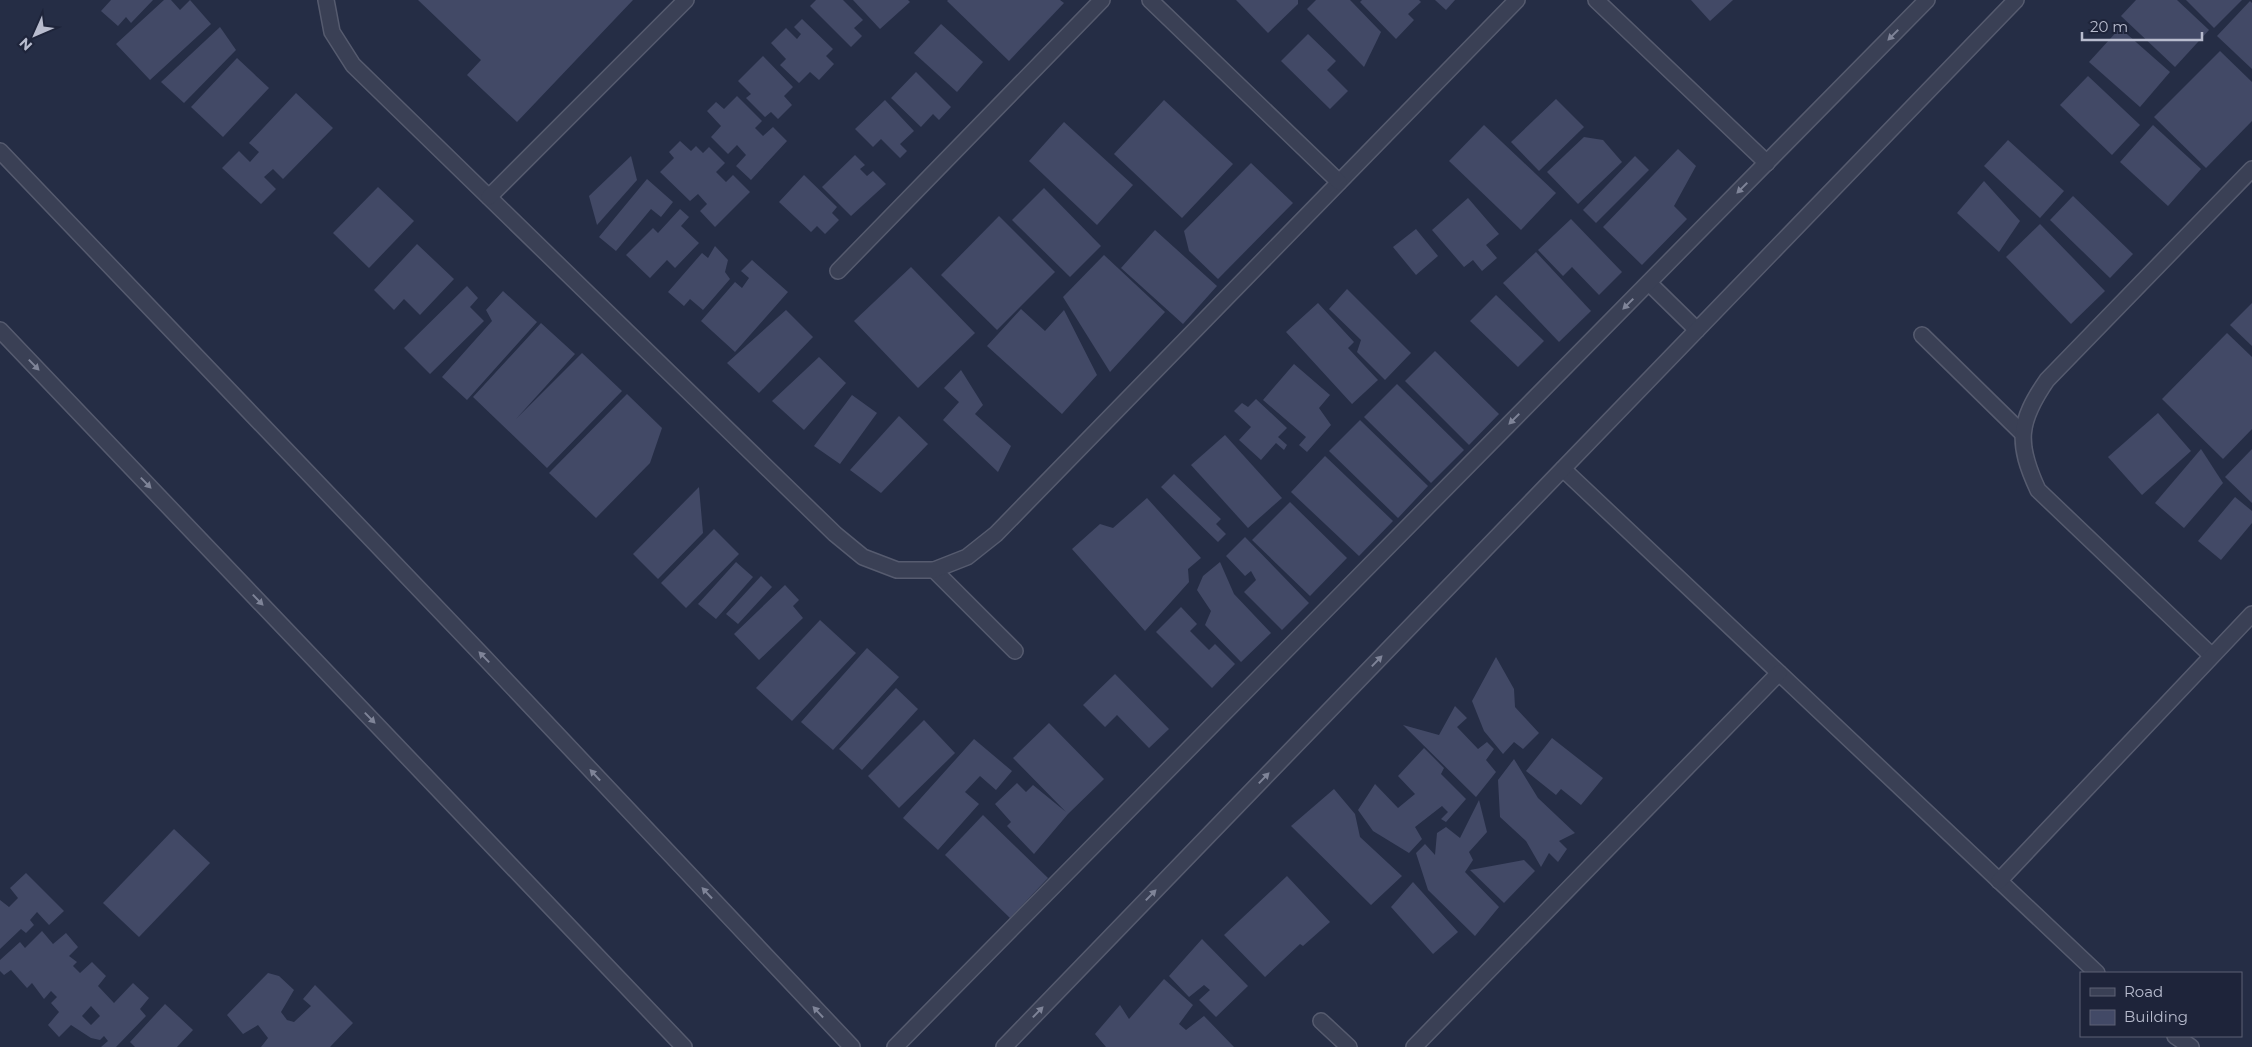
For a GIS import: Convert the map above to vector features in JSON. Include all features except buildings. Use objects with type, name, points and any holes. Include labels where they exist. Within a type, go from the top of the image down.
[{"type":"street","points":[[326,0],[332,32],[353,65],[835,534],[863,557],[897,570],[934,570],[967,557],[996,534],[1517,0]]},
{"type":"street","points":[[489,197],[686,0]]},
{"type":"street","points":[[838,271],[1102,0]]},
{"type":"street","points":[[1150,0],[1339,182]]},
{"type":"street","points":[[1596,0],[1767,163]]},
{"type":"street","points":[[895,1047],[1927,0]]},
{"type":"street","points":[[1004,1047],[2016,0]]},
{"type":"street","points":[[0,151],[471,644],[852,1047]]},
{"type":"street","points":[[2211,655],[2038,490],[2025,463],[2022,433],[2030,404],[2047,380],[2252,168]]},
{"type":"street","points":[[1648,283],[1697,330]]},
{"type":"street","points":[[0,330],[684,1047]]},
{"type":"street","points":[[1922,335],[2022,433]]},
{"type":"street","points":[[1563,469],[2096,972]]},
{"type":"street","points":[[934,570],[1015,651]]},
{"type":"street","points":[[1999,881],[2211,655],[2252,614]]},
{"type":"street","points":[[1414,1047],[1779,673]]},
{"type":"street","points":[[1321,1021],[1349,1047]]},
{"type":"street","points":[[2176,1037],[2191,1047]]}]
